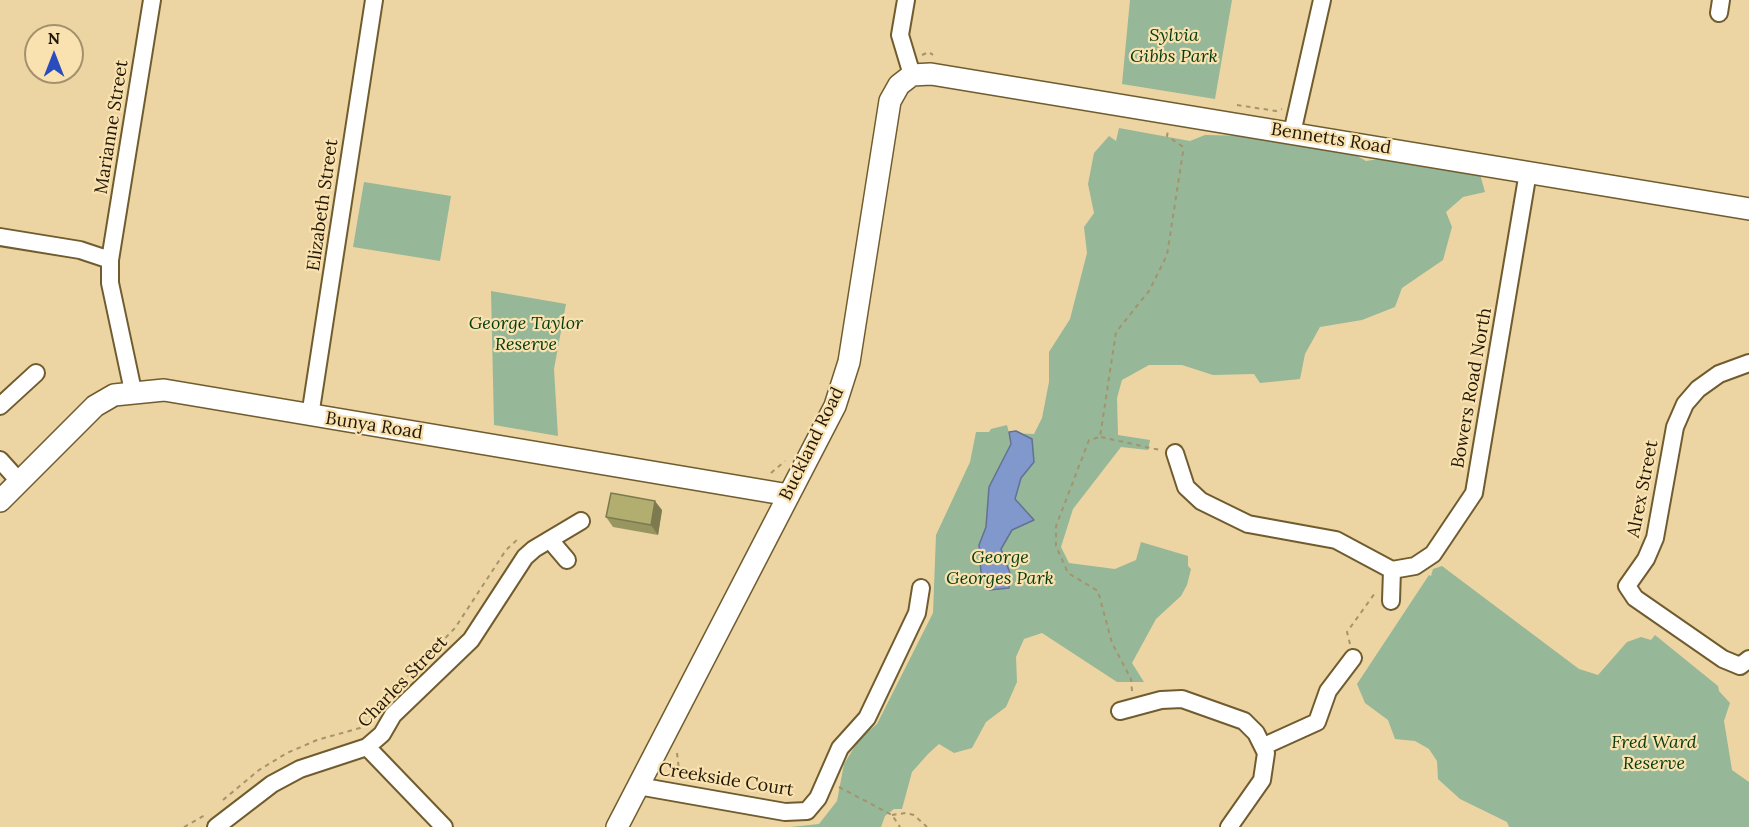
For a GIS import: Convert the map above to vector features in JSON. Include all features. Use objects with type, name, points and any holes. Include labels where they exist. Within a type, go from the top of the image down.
[{"type":"street","name":"Marianne Street","points":[[134,391],[110,283],[110,260],[152,0]]},
{"type":"street","name":"Elizabeth Street","points":[[310,416],[374,0]]},
{"type":"street","points":[[906,0],[900,35],[912,75]]},
{"type":"street","points":[[1292,133],[1322,0]]},
{"type":"street","name":"Bennetts Road","points":[[912,75],[931,74],[1749,209]]},
{"type":"street","name":"Buckland Road","points":[[617,827],[835,406],[849,362],[890,101],[898,85],[912,75]]},
{"type":"street","name":"Bowers Road North","points":[[1392,575],[1414,566],[1433,554],[1474,493],[1528,172]]},
{"type":"street","points":[[0,237],[80,250],[110,260]]},
{"type":"street","name":"Alrex Street","points":[[1744,662],[1723,659],[1635,598],[1627,586],[1646,559],[1655,538],[1675,427],[1685,404],[1698,389],[1719,374],[1749,363]]},
{"type":"street","points":[[0,406],[36,373]]},
{"type":"street","name":"Bunya Road","points":[[1,498],[95,406],[114,395],[134,391],[164,390],[789,495]]},
{"type":"street","points":[[1174,453],[1186,488],[1201,501],[1248,524],[1336,540],[1392,575],[1391,602]]},
{"type":"street","points":[[0,460],[18,480]]},
{"type":"street","name":"Charles Street","points":[[216,827],[272,784],[291,774],[367,747],[382,734],[393,715],[471,640],[525,557],[581,521]]},
{"type":"street","points":[[550,540],[567,560]]},
{"type":"street","name":"Creekside Court","points":[[638,786],[785,812],[807,811],[818,798],[840,748],[867,718],[917,613],[921,588]]},
{"type":"street","points":[[1264,746],[1317,722],[1328,691],[1353,658]]},
{"type":"street","points":[[1127,710],[1161,699],[1182,699],[1244,721],[1256,732],[1264,746],[1266,761],[1262,780],[1229,827]]},
{"type":"street","points":[[367,747],[444,827]]},
{"type":"path","points":[[1100,437],[1116,332],[1149,291],[1167,255],[1183,152],[1182,146],[1167,136],[1172,114]]},
{"type":"path","points":[[1127,710],[1131,679],[1112,643],[1098,591],[1068,573],[1056,546],[1056,526],[1089,440],[1100,437],[1174,453]]},
{"type":"path","points":[[766,472],[772,473],[787,459]]},
{"type":"path","points":[[220,804],[259,770],[287,753],[317,740],[360,728],[365,724],[372,712],[455,628],[506,550],[519,538]]},
{"type":"path","points":[[1353,658],[1347,632],[1384,580],[1392,575]]},
{"type":"path","points":[[677,749],[676,760],[679,770],[692,780]]},
{"type":"path","points":[[834,784],[892,815],[900,827]]},
{"type":"path","points":[[184,827],[213,810]]},
{"type":"path","points":[[892,815],[906,813],[914,815],[927,827]]},
{"type":"green space","name":"Sylvia Gibbs Park","points":[[1130,0],[1232,0],[1215,99],[1122,84]]},
{"type":"green space","name":"George Georges Park","points":[[1119,128],[1190,141],[1205,135],[1253,136],[1350,152],[1366,161],[1385,158],[1480,174],[1485,192],[1463,197],[1446,212],[1452,227],[1443,260],[1402,288],[1395,307],[1362,320],[1320,327],[1305,354],[1300,379],[1260,383],[1254,374],[1213,375],[1182,365],[1149,365],[1122,380],[1117,398],[1118,435],[1150,440],[1148,450],[1121,447],[1073,509],[1061,547],[1069,563],[1115,569],[1136,560],[1141,542],[1188,556],[1188,566],[1191,569],[1187,585],[1181,596],[1156,619],[1132,663],[1144,682],[1117,682],[1042,633],[1024,639],[1016,657],[1017,682],[1006,707],[986,722],[972,748],[954,753],[939,744],[928,754],[912,772],[902,809],[894,809],[885,816],[881,827],[790,827],[819,824],[837,801],[844,764],[860,738],[877,724],[933,613],[936,535],[970,462],[976,432],[989,432],[991,429],[1007,425],[1009,433],[1034,434],[1042,418],[1049,382],[1049,352],[1070,319],[1087,253],[1084,227],[1094,213],[1088,184],[1094,153],[1109,136],[1116,141]]},
{"type":"green space","points":[[364,182],[451,196],[440,261],[353,247]]},
{"type":"green space","name":"George Taylor Reserve","points":[[491,291],[566,304],[554,369],[558,436],[494,425]]},
{"type":"green space","name":"Fred Ward Reserve","points":[[1442,566],[1579,669],[1598,675],[1627,642],[1641,637],[1651,640],[1655,635],[1718,686],[1719,691],[1730,703],[1724,721],[1732,770],[1749,782],[1749,827],[1509,827],[1507,822],[1460,799],[1438,779],[1437,761],[1429,749],[1415,741],[1395,739],[1388,720],[1365,703],[1357,684],[1429,575],[1431,576],[1433,569]]},
{"type":"water","points":[[1016,431],[1032,439],[1034,462],[1021,478],[1015,499],[1034,520],[1012,530],[1001,549],[1011,576],[1009,588],[989,590],[981,573],[979,545],[986,527],[989,487],[1011,444],[1009,432]]},
{"type":"building","points":[[611,493],[655,501],[651,525],[606,517]]}]
